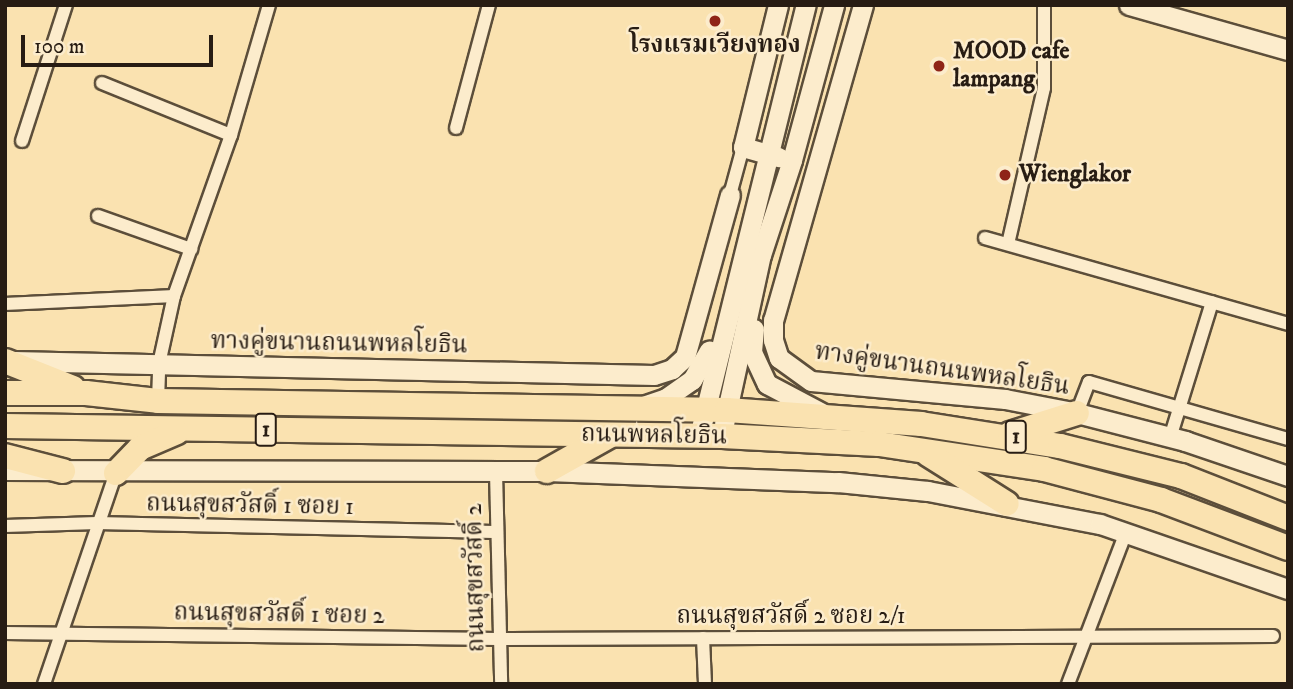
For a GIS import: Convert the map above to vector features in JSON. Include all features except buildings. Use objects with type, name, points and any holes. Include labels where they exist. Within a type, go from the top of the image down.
[{"type":"highway","points":[[5,361],[86,393]]},
{"type":"highway","name":"ถนนพหลโยธิน","points":[[5,393],[86,393],[158,401],[702,409],[833,418],[1006,435],[1181,476],[1288,518]]},
{"type":"highway","points":[[1006,435],[1077,413]]},
{"type":"highway","name":"ถนนพหลโยธิน","points":[[5,426],[710,436],[920,449],[1044,469],[1135,493],[1288,548]]},
{"type":"highway","points":[[116,472],[140,448],[184,429]]},
{"type":"highway","points":[[547,471],[609,436]]},
{"type":"highway","points":[[920,449],[1006,504]]},
{"type":"highway","points":[[5,456],[63,471]]},
{"type":"main road","points":[[778,5],[743,147],[818,167],[863,5]]},
{"type":"main road","points":[[710,436],[702,409],[806,5]]},
{"type":"main road","points":[[710,436],[727,410],[761,255],[792,160],[834,5]]},
{"type":"main road","points":[[1129,5],[1288,50]]},
{"type":"main road","name":"ทางคู่ขนานถนนพหลโยธิน","points":[[818,167],[773,320],[772,340],[790,370],[811,381],[1005,399],[1077,413],[1170,438],[1288,476]]},
{"type":"main road","name":"ทางคู่ขนานถนนพหลโยธิน","points":[[5,361],[654,375],[672,369],[685,357],[730,195]]},
{"type":"main road","points":[[761,255],[752,352],[759,369],[767,384],[781,394],[833,418]]},
{"type":"main road","points":[[636,408],[666,398],[692,380],[703,365],[728,304]]},
{"type":"main road","name":"1","points":[[5,470],[547,471],[838,482],[1006,504],[1126,532],[1288,589]]},
{"type":"street","points":[[22,141],[66,5]]},
{"type":"street","points":[[456,128],[489,5]]},
{"type":"street","points":[[1008,244],[1044,88],[1044,5]]},
{"type":"street","points":[[158,401],[159,364],[174,296],[231,135],[268,6]]},
{"type":"street","points":[[102,83],[231,135]]},
{"type":"street","points":[[730,195],[743,147]]},
{"type":"street","points":[[98,216],[191,249]]},
{"type":"street","points":[[985,239],[1288,324]]},
{"type":"street","points":[[5,304],[174,296]]},
{"type":"street","points":[[1170,438],[1212,302]]},
{"type":"street","points":[[1077,413],[1089,382],[1288,439]]},
{"type":"street","points":[[44,684],[59,633],[116,472]]},
{"type":"street","name":"ถนนสุขสวัสดิ์ 2","points":[[496,472],[494,532],[501,684]]},
{"type":"street","name":"ถนนสุขสวัสดิ์ 1 ซอย 1","points":[[5,526],[97,523],[494,532]]},
{"type":"street","points":[[1068,684],[1126,532]]},
{"type":"street","name":"ถนนสุขสวัสดิ์ 1 ซอย 2","points":[[5,633],[498,639]]},
{"type":"street","name":"ถนนสุขสวัสดิ์ 2 ซอย 2/1","points":[[498,639],[1273,636]]},
{"type":"street","points":[[703,638],[705,684]]},
{"type":"place","name":"โรงแรมเวียงทอง","points":[[715,21]]},
{"type":"place","name":"MOOD cafe lampang","points":[[939,66]]},
{"type":"place","name":"Wienglakor","points":[[1005,175]]}]
